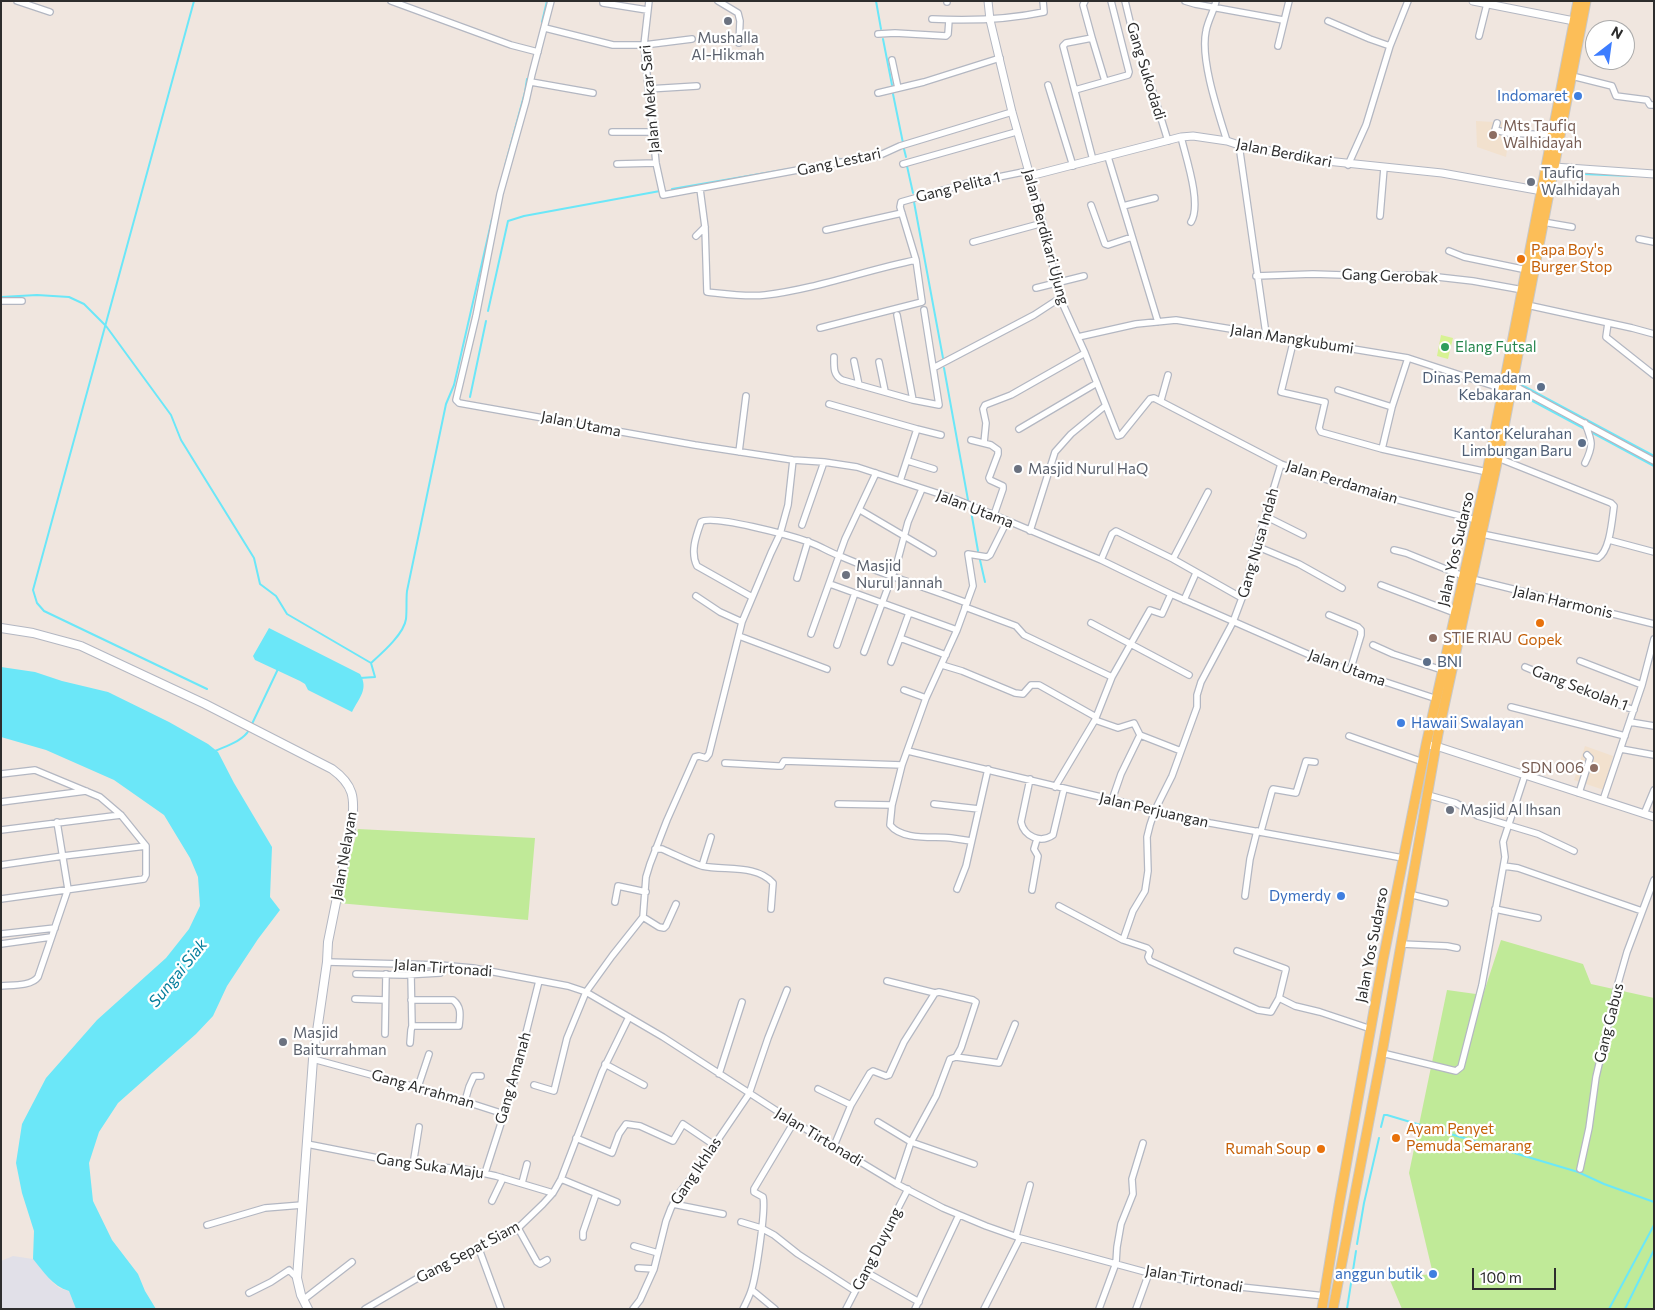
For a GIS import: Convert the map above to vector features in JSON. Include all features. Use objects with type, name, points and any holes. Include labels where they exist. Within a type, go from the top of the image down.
[{"type":"main road","name":"Jalan Yos Sudarso","points":[[1478,538],[1476,520],[1527,305],[1542,191],[1578,1]]},
{"type":"main road","name":"Jalan Yos Sudarso","points":[[1322,1309],[1339,1205],[1403,858],[1455,613],[1467,578],[1498,458],[1507,387],[1523,290],[1527,270],[1543,222],[1586,1]]},
{"type":"main road","name":"Jalan Yos Sudarso","points":[[1333,1309],[1382,1053],[1467,578]]},
{"type":"main road","name":"Jalan Nelayan","points":[[1,628],[33,633],[81,646],[205,704],[332,769],[341,776],[352,791],[354,808],[352,823],[328,942],[327,962],[313,1059],[297,1278],[303,1300],[308,1309]]},
{"type":"main road","points":[[1339,1205],[1353,1208]]},
{"type":"street","points":[[17,1],[50,12]]},
{"type":"street","points":[[391,1],[511,45],[538,52]]},
{"type":"street","points":[[551,1],[531,82],[593,93]]},
{"type":"street","points":[[604,1],[604,3],[617,6],[647,10]]},
{"type":"street","name":"Jalan Mekar Sari","points":[[649,1],[644,45],[656,163],[663,195]]},
{"type":"street","points":[[718,1],[738,13],[740,21],[739,43]]},
{"type":"street","name":"Jalan Berdikari Ujung","points":[[988,1],[990,20],[1016,132],[1043,223],[1060,298],[1085,353],[1116,434],[1119,436],[1150,399],[1161,400]]},
{"type":"street","points":[[932,19],[990,20],[1022,17],[1044,12],[1043,1]]},
{"type":"street","points":[[1085,1],[1083,5],[1105,81]]},
{"type":"street","points":[[1075,90],[1128,75],[1130,72],[1111,1]]},
{"type":"street","name":"Gang Sukodadi","points":[[1125,1],[1133,34],[1168,141]]},
{"type":"street","points":[[1185,1],[1283,20]]},
{"type":"street","points":[[1216,1],[1206,29],[1205,44],[1209,71],[1227,141]]},
{"type":"street","points":[[1278,46],[1289,1]]},
{"type":"street","points":[[1348,165],[1366,124],[1390,46],[1408,1]]},
{"type":"street","points":[[1473,1],[1574,21]]},
{"type":"street","points":[[1480,36],[1487,4]]},
{"type":"street","points":[[878,34],[946,36],[948,34],[949,20]]},
{"type":"street","points":[[1328,21],[1370,40],[1390,46]]},
{"type":"street","points":[[545,28],[613,45],[644,45],[692,39]]},
{"type":"street","points":[[1092,38],[1063,45],[1093,160]]},
{"type":"street","points":[[878,93],[1000,58]]},
{"type":"street","points":[[892,60],[898,88]]},
{"type":"street","points":[[1572,76],[1612,86],[1616,96],[1646,100],[1650,105],[1654,105]]},
{"type":"street","name":"Jalan Utama","points":[[531,82],[500,194],[476,316],[456,400],[460,403],[739,452],[857,467],[994,515],[1101,560],[1184,600],[1290,647],[1350,671],[1437,699]]},
{"type":"street","points":[[1048,85],[1073,166]]},
{"type":"street","points":[[648,89],[697,86]]},
{"type":"street","name":"Gang Lestari","points":[[663,195],[878,156],[900,146],[1012,112]]},
{"type":"street","points":[[1496,123],[1495,130],[1508,133],[1553,135]]},
{"type":"street","points":[[612,132],[653,132]]},
{"type":"street","points":[[903,164],[1016,132]]},
{"type":"street","name":"Jalan Berdikari","points":[[1029,173],[1073,166],[1181,137],[1193,136],[1348,165],[1403,168],[1442,173],[1542,191]]},
{"type":"street","points":[[1181,137],[1194,196],[1195,214],[1191,222]]},
{"type":"street","points":[[1239,145],[1256,276],[1266,334]]},
{"type":"street","points":[[1108,157],[1158,322]]},
{"type":"street","points":[[617,164],[656,163]]},
{"type":"street","points":[[1554,167],[1654,174]]},
{"type":"street","points":[[1380,216],[1384,168]]},
{"type":"street","name":"Gang Pelita 1","points":[[820,328],[922,302],[916,260],[900,204],[905,200],[964,184],[1029,173]]},
{"type":"street","points":[[700,188],[705,227],[707,292],[749,296],[764,295],[802,288],[916,260]]},
{"type":"street","points":[[1123,206],[1155,198]]},
{"type":"street","points":[[1091,205],[1105,244],[1132,237]]},
{"type":"street","points":[[826,230],[902,213]]},
{"type":"street","points":[[1543,222],[1572,227]]},
{"type":"street","points":[[973,242],[1043,223]]},
{"type":"street","points":[[696,236],[705,227]]},
{"type":"street","points":[[1639,239],[1654,242]]},
{"type":"street","points":[[1450,251],[1464,257],[1527,270]]},
{"type":"street","name":"Gang Gerobak","points":[[1256,276],[1314,274],[1420,275],[1473,281],[1523,290]]},
{"type":"street","points":[[1036,288],[1084,276]]},
{"type":"street","points":[[935,367],[1034,315],[1060,298]]},
{"type":"street","points":[[1,301],[22,301]]},
{"type":"street","points":[[1527,305],[1654,334]]},
{"type":"street","points":[[834,357],[837,378],[859,386],[940,405],[924,310]]},
{"type":"street","points":[[897,314],[913,400]]},
{"type":"street","name":"Jalan Mangkubumi","points":[[1078,337],[1127,326],[1176,320],[1408,358],[1507,387],[1585,423],[1654,461]]},
{"type":"street","points":[[1608,323],[1606,337],[1654,375]]},
{"type":"street","points":[[1294,339],[1282,393],[1326,402],[1319,428],[1321,432],[1382,449],[1487,472]]},
{"type":"street","points":[[984,443],[986,422],[983,409],[985,405],[1011,395],[1085,353]]},
{"type":"street","points":[[1382,449],[1392,407],[1408,358]]},
{"type":"street","points":[[854,361],[859,386]]},
{"type":"street","points":[[878,362],[885,392]]},
{"type":"street","points":[[1161,400],[1168,375]]},
{"type":"street","points":[[1019,429],[1097,384]]},
{"type":"street","points":[[1338,390],[1392,407]]},
{"type":"street","points":[[739,452],[746,396]]},
{"type":"street","name":"Jalan Perdamaian","points":[[1161,400],[1281,464],[1328,481],[1476,520]]},
{"type":"street","points":[[828,404],[941,435]]},
{"type":"street","points":[[1030,531],[1055,452],[1070,434],[1105,406]]},
{"type":"street","points":[[1585,423],[1592,442],[1586,463]]},
{"type":"street","points":[[900,481],[917,429]]},
{"type":"street","points":[[971,440],[996,447],[999,452],[989,478],[1004,487],[994,515]]},
{"type":"street","points":[[1478,538],[1596,558],[1602,556],[1609,540],[1614,506],[1611,503],[1498,458]]},
{"type":"street","points":[[534,1085],[554,1091],[567,1038],[586,992],[643,917],[646,877],[655,849],[695,757],[706,758],[709,754],[742,622],[780,534],[788,505],[793,460]]},
{"type":"street","points":[[908,461],[934,469]]},
{"type":"street","points":[[802,525],[824,462]]},
{"type":"street","name":"Gang Nusa Indah","points":[[1123,940],[1133,911],[1145,891],[1148,871],[1147,838],[1155,810],[1172,776],[1197,707],[1197,695],[1201,682],[1233,622],[1242,598],[1281,464]]},
{"type":"street","points":[[811,634],[839,556],[876,474]]},
{"type":"street","points":[[864,652],[898,563],[908,522],[922,489]]},
{"type":"street","points":[[1172,559],[1208,492]]},
{"type":"street","points":[[860,510],[933,553]]},
{"type":"street","points":[[1265,516],[1303,535]]},
{"type":"street","points":[[752,597],[698,566],[694,554],[694,544],[701,522],[706,519],[715,520],[808,541],[839,556],[1016,626],[1024,635],[1112,677]]},
{"type":"street","points":[[971,841],[913,836],[899,832],[890,825],[892,805],[902,765],[926,698],[957,630],[974,584],[968,554],[987,557],[990,555],[1007,521]]},
{"type":"street","points":[[1101,560],[1112,534],[1116,532],[1172,559],[1242,598]]},
{"type":"street","points":[[1609,540],[1654,552]]},
{"type":"street","points":[[796,578],[808,541]]},
{"type":"street","points":[[1256,546],[1299,564],[1342,588]]},
{"type":"street","name":"Jalan Harmonis","points":[[1394,550],[1467,578],[1654,624]]},
{"type":"street","points":[[1184,600],[1196,573]]},
{"type":"street","points":[[830,584],[957,630]]},
{"type":"street","points":[[1381,585],[1455,613]]},
{"type":"street","points":[[837,645],[855,593]]},
{"type":"street","points":[[1054,787],[1096,719],[1112,677],[1150,610],[1162,614],[1171,594]]},
{"type":"street","points":[[696,596],[720,612],[742,622]]},
{"type":"street","points":[[891,662],[909,613]]},
{"type":"street","points":[[1329,615],[1361,630],[1350,671]]},
{"type":"street","points":[[1091,623],[1132,643],[1189,675]]},
{"type":"street","points":[[739,636],[827,668]]},
{"type":"street","points":[[900,638],[946,655]]},
{"type":"street","name":"Gang Sekolah 1","points":[[1603,800],[1642,685],[1654,639]]},
{"type":"street","points":[[1373,645],[1393,654],[1442,670]]},
{"type":"street","points":[[1580,661],[1642,685]]},
{"type":"street","points":[[942,665],[962,671],[1015,693],[1023,694],[1031,685],[1039,684],[1096,719],[1118,728],[1134,724],[1140,735],[1181,750]]},
{"type":"street","name":"Gang Sekolah 1","points":[[1525,667],[1634,710]]},
{"type":"street","points":[[904,690],[926,698]]},
{"type":"street","name":"Gang Sekolah 1","points":[[1512,706],[1625,736]]},
{"type":"street","points":[[1630,722],[1654,726]]},
{"type":"street","points":[[1112,800],[1121,774],[1140,735]]},
{"type":"street","points":[[1349,736],[1423,762]]},
{"type":"street","points":[[1426,745],[1436,746],[1654,817]]},
{"type":"street","name":"Jalan Perjuangan","points":[[908,750],[1030,779],[1054,787],[1210,823],[1403,858]]},
{"type":"street","points":[[1621,750],[1654,755]]},
{"type":"street","points":[[1579,792],[1590,758],[1587,755]]},
{"type":"street","points":[[725,763],[781,766],[784,761],[902,765]]},
{"type":"street","points":[[1245,896],[1250,858],[1272,790],[1296,793],[1306,761],[1315,762]]},
{"type":"street","points":[[957,889],[966,866],[988,769]]},
{"type":"street","points":[[1,774],[35,770],[86,791],[109,803],[146,846],[146,875],[144,879],[1,899]]},
{"type":"street","points":[[1382,1053],[1456,1071],[1461,1067],[1482,985],[1504,866],[1505,851],[1503,842],[1525,775]]},
{"type":"street","points":[[1030,779],[1021,822],[1025,832],[1037,839],[1044,839],[1053,835],[1064,789]]},
{"type":"street","points":[[1644,814],[1654,790]]},
{"type":"street","points":[[1,802],[86,791]]},
{"type":"street","points":[[1428,795],[1456,803],[1478,816],[1538,834],[1574,851]]},
{"type":"street","points":[[838,804],[892,805]]},
{"type":"street","points":[[934,804],[979,809]]},
{"type":"street","points":[[1,830],[121,815]]},
{"type":"street","points":[[1,986],[36,980],[68,889],[58,822]]},
{"type":"street","points":[[702,866],[712,837]]},
{"type":"street","points":[[1032,890],[1038,858],[1034,849],[1037,839]]},
{"type":"street","points":[[1,865],[146,846]]},
{"type":"street","points":[[655,849],[662,849],[702,866],[753,872],[769,878],[773,883],[771,910]]},
{"type":"street","points":[[1504,866],[1518,868],[1642,911]]},
{"type":"street","name":"Gang Gabus","points":[[1580,1169],[1589,1128],[1596,1077],[1606,1033],[1627,952],[1654,880]]},
{"type":"street","points":[[615,902],[618,886],[646,892]]},
{"type":"street","points":[[1409,894],[1445,904]]},
{"type":"street","points":[[643,917],[664,928],[676,904]]},
{"type":"street","points":[[1059,906],[1123,940],[1147,948],[1150,951],[1148,957],[1150,962],[1258,1010],[1271,1012],[1279,998],[1286,969],[1236,951]]},
{"type":"street","points":[[1495,909],[1538,918]]},
{"type":"street","points":[[1,934],[54,928]]},
{"type":"street","points":[[1,944],[51,937]]},
{"type":"street","points":[[1401,944],[1457,948]]},
{"type":"street","name":"Jalan Tirtonadi","points":[[327,962],[473,968],[568,986],[586,992],[663,1037],[794,1122],[897,1184],[959,1215],[1018,1237],[1194,1282],[1325,1296]]},
{"type":"street","points":[[395,964],[395,975]]},
{"type":"street","points":[[405,964],[411,1000],[412,1026],[410,1030],[410,1043]]},
{"type":"street","points":[[356,974],[440,973]]},
{"type":"street","points":[[386,974],[386,1034]]},
{"type":"street","name":"Gang Amanah","points":[[485,1174],[507,1109],[539,981]]},
{"type":"street","points":[[887,981],[976,1002],[962,1048],[956,1057]]},
{"type":"street","name":"Gang Ikhlas","points":[[633,1309],[640,1300],[654,1269],[666,1222],[674,1204],[750,1094],[768,1038],[787,990]]},
{"type":"street","points":[[834,1146],[852,1105],[871,1071],[886,1076],[889,1075],[904,1042],[935,993]]},
{"type":"street","points":[[1279,998],[1295,1006],[1371,1029]]},
{"type":"street","points":[[355,999],[386,1000]]},
{"type":"street","points":[[411,1000],[453,1000],[458,1003],[460,1015],[459,1026],[412,1026]]},
{"type":"street","points":[[719,1074],[742,1002]]},
{"type":"street","name":"Gang Sepat Siam","points":[[365,1309],[423,1275],[479,1249],[518,1228],[553,1193],[561,1179],[606,1064],[629,1017]]},
{"type":"street","points":[[897,1184],[911,1142],[936,1096],[950,1059],[956,1057],[999,1063],[1015,1024]]},
{"type":"street","points":[[418,1087],[429,1054]]},
{"type":"street","name":"Gang Arrahman","points":[[313,1059],[418,1087],[504,1114]]},
{"type":"street","points":[[606,1064],[644,1085]]},
{"type":"street","points":[[465,1101],[474,1076],[481,1076]]},
{"type":"street","points":[[818,1089],[852,1105]]},
{"type":"street","points":[[743,1309],[752,1290],[764,1201],[763,1197],[754,1192],[754,1189],[794,1122]]},
{"type":"street","points":[[878,1122],[911,1142],[974,1164]]},
{"type":"street","points":[[576,1138],[612,1153],[619,1134],[626,1124],[640,1126],[673,1140],[683,1124],[714,1145]]},
{"type":"street","points":[[413,1165],[420,1127]]},
{"type":"street","points":[[1099,1309],[1116,1263],[1121,1224],[1133,1194],[1132,1179],[1143,1143]]},
{"type":"street","name":"Gang Suka Maju","points":[[307,1144],[413,1165],[456,1168],[503,1178],[553,1193]]},
{"type":"street","points":[[522,1184],[527,1164]]},
{"type":"street","points":[[492,1201],[503,1178]]},
{"type":"street","points":[[561,1179],[616,1202]]},
{"type":"street","points":[[984,1309],[1018,1237],[1030,1185]]},
{"type":"street","name":"Gang Duyung","points":[[850,1307],[855,1291],[908,1190]]},
{"type":"street","points":[[583,1237],[596,1194]]},
{"type":"street","points":[[674,1204],[724,1214]]},
{"type":"street","points":[[208,1225],[265,1208],[302,1205]]},
{"type":"street","points":[[914,1309],[959,1215]]},
{"type":"street","points":[[740,1222],[761,1228],[774,1235],[798,1254],[855,1291]]},
{"type":"street","points":[[518,1228],[537,1262],[540,1264],[547,1260]]},
{"type":"street","points":[[634,1246],[658,1253]]},
{"type":"street","points":[[479,1249],[501,1309]]},
{"type":"street","points":[[303,1300],[352,1262]]},
{"type":"street","points":[[638,1268],[654,1269]]},
{"type":"street","points":[[249,1292],[271,1282],[289,1270],[297,1278]]},
{"type":"street","points":[[866,1272],[919,1302]]},
{"type":"street","points":[[1136,1309],[1149,1272]]},
{"type":"street","points":[[752,1290],[768,1306],[775,1309]]},
{"type":"shaded area","name":"Mts Taufiq Walhidayah","points":[[1476,121],[1511,123],[1506,157],[1477,147]]},
{"type":"shaded area","name":"SDN 006","points":[[1585,746],[1613,756],[1604,790],[1574,780]]},
{"type":"shaded area","points":[[13,1256],[33,1259],[52,1282],[59,1288],[69,1291],[76,1309],[1,1309],[1,1261]]},
{"type":"green space","name":"Elang Futsal","points":[[1441,335],[1453,338],[1448,359],[1437,356]]},
{"type":"green space","points":[[358,829],[535,838],[528,920],[338,903]]},
{"type":"green space","points":[[1501,940],[1583,964],[1591,984],[1654,998],[1654,1309],[1402,1309],[1389,1278],[1433,1274],[1409,1173],[1447,990],[1483,995]]},
{"type":"water","points":[[269,628],[360,674],[364,684],[363,689],[352,712],[308,690],[305,684],[300,681],[255,660],[253,656]]},
{"type":"water","name":"Sungai Siak","points":[[1,667],[35,672],[62,681],[108,692],[169,722],[208,744],[218,752],[272,847],[270,897],[280,910],[227,986],[213,1016],[196,1034],[118,1103],[99,1132],[89,1163],[93,1201],[112,1240],[138,1274],[145,1291],[156,1309],[76,1309],[69,1291],[53,1282],[33,1259],[34,1231],[22,1193],[16,1163],[22,1124],[46,1078],[97,1020],[166,958],[189,929],[200,906],[198,877],[190,858],[164,815],[114,780],[46,750],[1,737]]},
{"type":"waterway","points":[[194,1],[33,590],[37,603],[44,611],[207,689]]},
{"type":"waterway","points":[[542,22],[547,1]]},
{"type":"waterway","points":[[876,1],[881,29]]},
{"type":"waterway","points":[[883,39],[892,85]]},
{"type":"waterway","points":[[505,166],[527,79]]},
{"type":"waterway","points":[[893,94],[903,143]]},
{"type":"waterway","points":[[904,149],[906,157]]},
{"type":"waterway","points":[[838,160],[882,152]]},
{"type":"waterway","points":[[907,166],[913,193]]},
{"type":"waterway","points":[[672,189],[789,169]]},
{"type":"waterway","points":[[1558,173],[1631,176]]},
{"type":"waterway","points":[[488,311],[508,221],[524,216],[660,191]]},
{"type":"waterway","points":[[914,202],[943,358]]},
{"type":"waterway","points":[[360,678],[375,677],[371,663],[392,643],[401,631],[406,619],[407,591],[446,404],[454,385],[492,219]]},
{"type":"waterway","points":[[1,297],[37,295],[69,297],[84,304],[106,326],[171,415],[181,440],[254,558],[260,584],[276,596],[287,614],[371,663]]},
{"type":"waterway","points":[[470,397],[486,321]]},
{"type":"waterway","points":[[944,368],[968,500]]},
{"type":"waterway","points":[[1516,382],[1654,456]]},
{"type":"waterway","points":[[1514,391],[1585,429]]},
{"type":"waterway","points":[[1591,432],[1654,466]]},
{"type":"waterway","points":[[971,511],[978,551]]},
{"type":"waterway","points":[[980,560],[985,582]]},
{"type":"waterway","points":[[251,726],[278,669]]},
{"type":"waterway","points":[[215,751],[239,740],[249,730]]},
{"type":"waterway","points":[[1381,1127],[1384,1115],[1387,1115],[1578,1172],[1604,1184],[1654,1202]]},
{"type":"waterway","points":[[1357,1244],[1379,1138]]},
{"type":"waterway","points":[[1609,1309],[1654,1225]]},
{"type":"waterway","points":[[1625,1309],[1654,1250]]},
{"type":"waterway","points":[[1347,1309],[1356,1251]]},
{"type":"place","name":"Mushalla Al-Hikmah","points":[[728,21]]},
{"type":"place","name":"Indomaret","points":[[1578,96]]},
{"type":"place","name":"Mts Taufiq Walhidayah","points":[[1493,135]]},
{"type":"place","name":"Taufiq Walhidayah","points":[[1531,182]]},
{"type":"place","name":"Papa Boy's Burger Stop","points":[[1521,259]]},
{"type":"place","name":"Elang Futsal","points":[[1445,347]]},
{"type":"place","name":"Dinas Pemadam Kebakaran","points":[[1541,387]]},
{"type":"place","name":"Kantor Kelurahan Limbungan Baru","points":[[1582,443]]},
{"type":"place","name":"Masjid Nurul HaQ","points":[[1018,469]]},
{"type":"place","name":"Masjid Nurul Jannah","points":[[846,575]]},
{"type":"place","name":"Gopek","points":[[1540,623]]},
{"type":"place","name":"STIE RIAU","points":[[1433,638]]},
{"type":"place","name":"BNI","points":[[1427,662]]},
{"type":"place","name":"Hawaii Swalayan","points":[[1401,723]]},
{"type":"place","name":"SDN 006","points":[[1594,768]]},
{"type":"place","name":"Masjid Al Ihsan","points":[[1450,810]]},
{"type":"place","name":"Dymerdy","points":[[1341,896]]},
{"type":"place","name":"Masjid Baiturrahman","points":[[283,1042]]},
{"type":"place","name":"Ayam Penyet Pemuda Semarang","points":[[1396,1138]]},
{"type":"place","name":"Rumah Soup","points":[[1321,1149]]},
{"type":"place","name":"anggun butik","points":[[1433,1274]]}]
